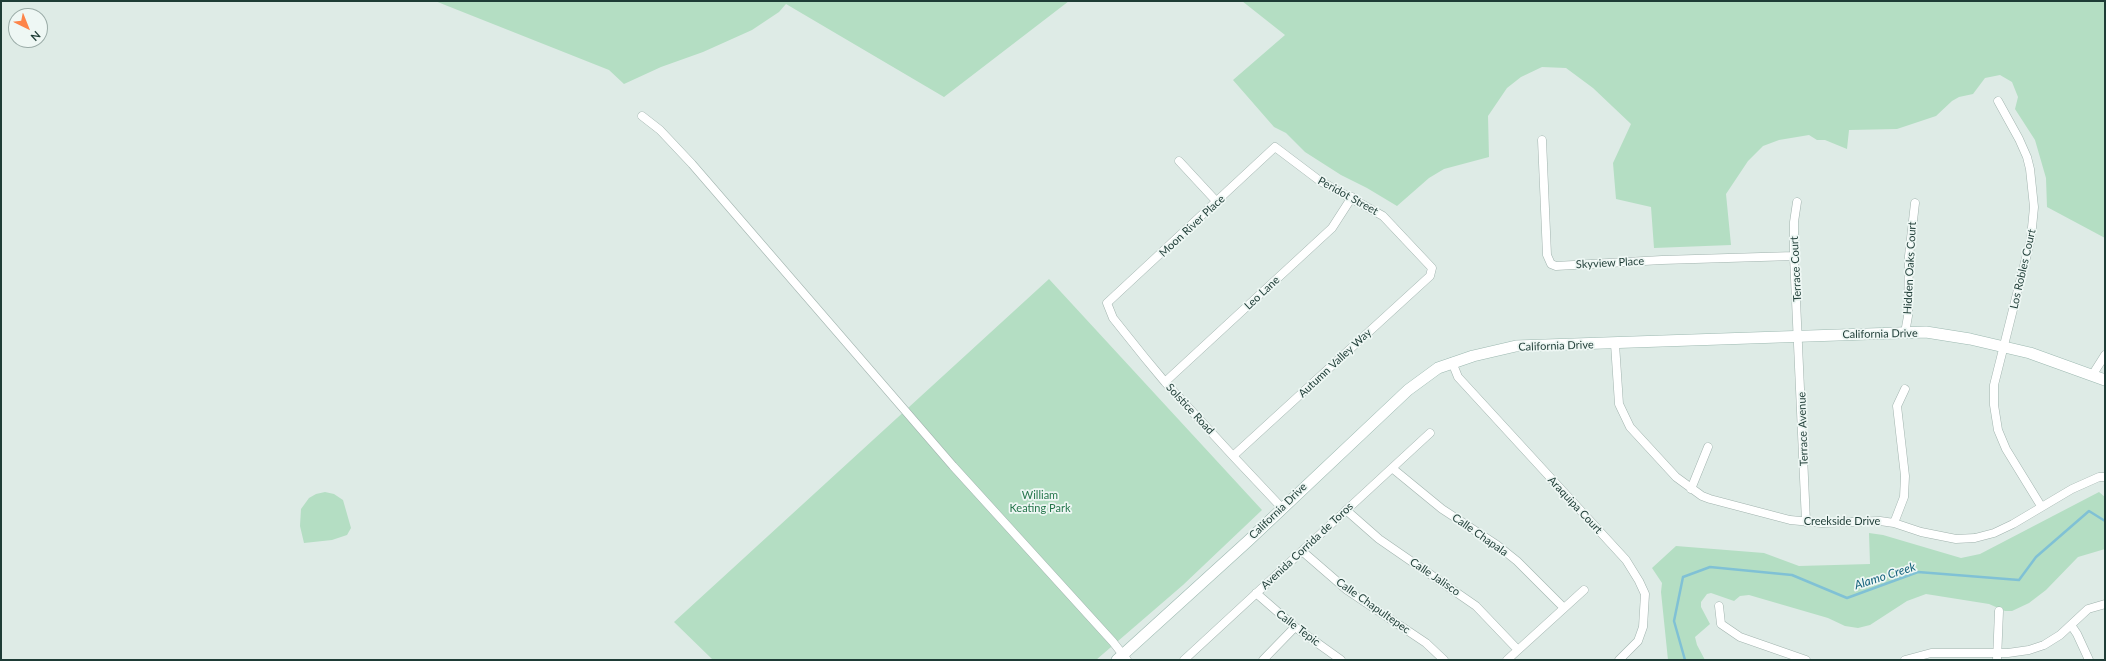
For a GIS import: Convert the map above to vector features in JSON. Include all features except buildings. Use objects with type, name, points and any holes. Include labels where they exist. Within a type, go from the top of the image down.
[{"type":"street","name":"Los Robles Court","points":[[1998,101],[2027,157],[2030,169],[2034,207],[2031,238],[2002,347],[1994,385],[1994,405],[1998,430],[2006,449],[2041,506]]},
{"type":"street","points":[[642,116],[660,130],[692,164],[953,466],[1122,658]]},
{"type":"street","name":"Skyview Place","points":[[1542,140],[1547,255],[1548,261],[1554,266],[1662,260],[1794,256]]},
{"type":"street","name":"Peridot Street","points":[[1276,147],[1320,181],[1383,216],[1432,268]]},
{"type":"street","name":"Moon River Place","points":[[1107,303],[1276,147]]},
{"type":"street","points":[[1179,161],[1217,202]]},
{"type":"street","name":"Leo Lane","points":[[1165,382],[1332,228],[1352,198]]},
{"type":"street","name":"Terrace Court","points":[[1797,202],[1794,222],[1794,256],[1799,336]]},
{"type":"street","name":"Hidden Oaks Court","points":[[1905,333],[1908,316],[1909,256],[1915,203]]},
{"type":"street","name":"Autumn Valley Way","points":[[1233,456],[1430,276],[1432,268]]},
{"type":"street","name":"Solstice Road","points":[[1107,303],[1113,318],[1165,382],[1282,508]]},
{"type":"street","name":"California Drive","points":[[1122,658],[1408,390],[1425,376],[1452,362],[1516,346],[1615,344],[1905,333],[1933,334],[1970,339],[2030,353],[2093,374],[2105,380]]},
{"type":"street","name":"Terrace Avenue","points":[[1799,336],[1806,522]]},
{"type":"street","name":"Creekside Drive","points":[[1615,344],[1619,404],[1623,415],[1638,437],[1676,477],[1691,489],[1710,499],[1790,520],[1822,523],[1880,521],[1894,523],[1943,538],[1975,538],[1994,533],[2013,524],[2041,506],[2088,481],[2105,476]]},
{"type":"street","points":[[2093,374],[2105,355]]},
{"type":"street","name":"Araquipa Court","points":[[1452,362],[1458,377],[1626,560],[1639,581],[1645,594],[1643,627],[1638,641],[1619,660]]},
{"type":"street","points":[[1894,523],[1904,496],[1905,476],[1897,406],[1904,389]]},
{"type":"street","name":"Avenida Corrida de Toros","points":[[1184,660],[1430,433]]},
{"type":"street","points":[[1691,489],[1708,447]]},
{"type":"street","name":"Calle Chapala","points":[[1392,468],[1442,509],[1512,557],[1536,578],[1564,608]]},
{"type":"street","name":"Calle Jalisco","points":[[1346,510],[1379,539],[1476,606],[1518,650]]},
{"type":"street","name":"Calle Chapultepec","points":[[1302,552],[1347,590],[1426,643],[1444,660]]},
{"type":"street","points":[[1507,660],[1584,590]]},
{"type":"street","name":"Calle Tepic","points":[[1256,593],[1295,627],[1341,660]]},
{"type":"street","points":[[1904,660],[1939,652],[1998,656],[2029,650],[2044,645],[2088,609],[2105,604]]},
{"type":"street","points":[[1719,606],[1721,624],[1740,637],[1806,660]]},
{"type":"street","points":[[1998,656],[1999,611]]},
{"type":"street","points":[[2070,625],[2077,634],[2089,660]]},
{"type":"street","points":[[1263,660],[1295,627]]},
{"type":"green space","points":[[435,1],[1069,1],[944,97],[786,4],[779,12],[752,30],[703,52],[661,67],[624,84],[609,70]]},
{"type":"green space","points":[[1242,1],[2105,1],[2105,238],[2047,207],[2046,178],[2035,140],[2015,109],[2018,97],[2012,82],[2000,75],[1985,78],[1973,94],[1959,97],[1952,101],[1936,116],[1897,129],[1849,130],[1847,149],[1825,140],[1817,140],[1809,135],[1779,140],[1763,146],[1748,161],[1726,194],[1731,245],[1654,248],[1651,207],[1616,199],[1613,163],[1631,124],[1593,88],[1566,68],[1542,67],[1521,77],[1507,88],[1488,116],[1489,157],[1444,169],[1429,178],[1397,206],[1367,188],[1341,175],[1305,152],[1286,133],[1274,127],[1233,80],[1285,35]]},
{"type":"green space","name":"William Keating Park","points":[[1049,279],[1262,510],[1183,585],[1096,660],[713,660],[674,622]]},
{"type":"green space","points":[[325,492],[334,494],[343,500],[351,528],[347,535],[332,540],[304,543],[300,526],[301,509],[309,498],[316,494]]},
{"type":"green space","points":[[2099,492],[2105,497],[2105,549],[2078,557],[2046,590],[2029,603],[2012,611],[2005,611],[1989,604],[1926,594],[1907,601],[1870,625],[1858,628],[1845,626],[1828,618],[1749,595],[1740,596],[1734,601],[1711,593],[1707,594],[1701,602],[1701,607],[1710,624],[1695,637],[1697,645],[1705,660],[1668,660],[1661,592],[1662,583],[1652,568],[1676,546],[1764,553],[1799,566],[1870,564],[1869,533],[1883,535],[1961,558],[1980,554]]},
{"type":"waterway","name":"Alamo Creek","points":[[1685,660],[1674,621],[1683,577],[1710,567],[1792,575],[1847,598],[1918,572],[2019,580],[2036,557],[2089,511],[2105,521]]}]
